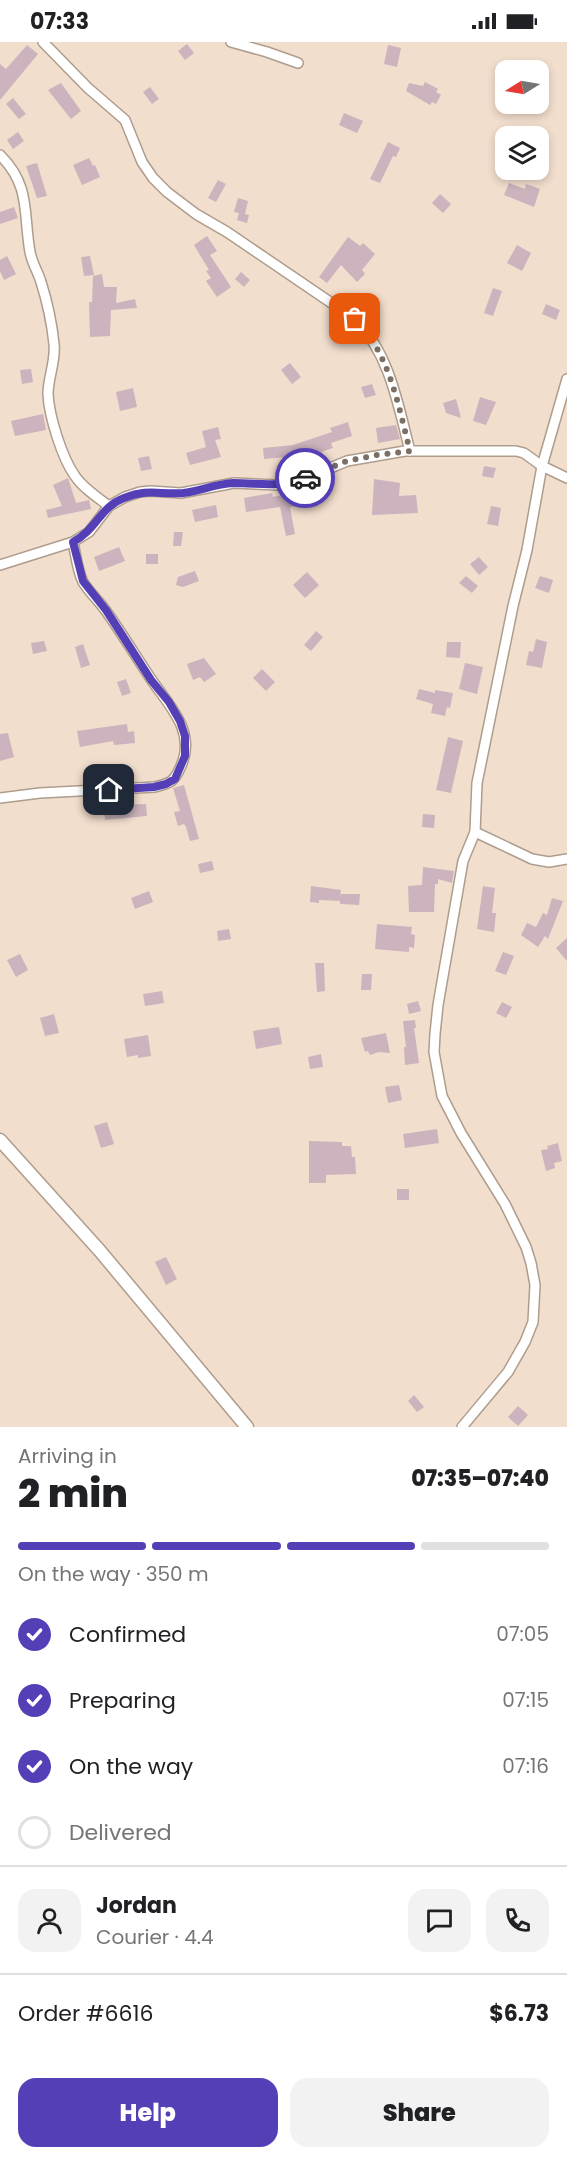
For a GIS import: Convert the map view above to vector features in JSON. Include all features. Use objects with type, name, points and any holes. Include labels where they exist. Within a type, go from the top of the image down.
[{"type":"street","points":[[44,42],[88,88],[125,120],[142,162],[167,192],[355,319],[369,333],[385,363],[410,451]]},
{"type":"street","points":[[231,42],[298,63]]},
{"type":"street","points":[[0,155],[14,170],[22,189],[30,254],[44,291],[55,355],[48,393],[58,439],[75,477],[109,506]]},
{"type":"street","points":[[462,1427],[508,1372],[533,1322],[536,1302],[531,1263],[526,1248],[505,1204],[461,1133],[442,1096],[436,1063],[435,1034],[463,861],[475,832],[477,783],[513,606],[527,550],[542,466],[567,379]]},
{"type":"street","points":[[0,565],[73,542],[89,532],[109,506],[125,497],[151,491],[181,493],[234,483],[279,485],[309,477],[347,461],[377,455],[410,451],[516,451],[524,453],[542,466],[567,478]]},
{"type":"street","points":[[0,798],[40,793],[154,787],[175,779],[185,756],[185,736],[180,721],[106,610],[83,581],[73,542]]},
{"type":"street","points":[[475,832],[532,859],[549,862],[567,859]]},
{"type":"street","points":[[0,1140],[100,1251],[247,1427]]},
{"type":"building","points":[[187,44],[194,53],[185,60],[178,51]]},
{"type":"building","points":[[27,45],[38,54],[0,100],[0,64],[6,69]]},
{"type":"building","points":[[388,45],[401,48],[397,67],[384,64]]},
{"type":"building","points":[[425,82],[438,89],[436,92],[441,95],[436,104],[432,102],[430,105],[406,91],[409,83],[423,86]]},
{"type":"building","points":[[61,83],[81,111],[71,119],[48,90]]},
{"type":"building","points":[[150,87],[159,99],[152,104],[143,92]]},
{"type":"building","points":[[13,98],[26,114],[19,119],[6,104]]},
{"type":"building","points":[[344,113],[363,121],[357,133],[339,125]]},
{"type":"building","points":[[18,132],[24,141],[13,149],[7,140]]},
{"type":"building","points":[[388,142],[400,148],[396,157],[393,156],[380,183],[370,179]]},
{"type":"building","points":[[89,158],[100,177],[82,185],[73,165]]},
{"type":"building","points":[[37,163],[47,196],[37,198],[26,166]]},
{"type":"building","points":[[218,180],[226,184],[216,202],[208,198]]},
{"type":"building","points":[[509,183],[525,189],[526,184],[540,189],[534,207],[504,195]]},
{"type":"building","points":[[440,194],[451,204],[443,213],[432,203]]},
{"type":"building","points":[[238,198],[248,201],[245,214],[249,215],[247,223],[237,220],[239,213],[234,212]]},
{"type":"building","points":[[14,207],[18,218],[0,224],[0,212]]},
{"type":"building","points":[[207,236],[217,251],[210,255],[231,287],[217,297],[206,281],[211,278],[206,271],[209,270],[194,245]]},
{"type":"building","points":[[348,237],[360,246],[363,243],[375,254],[362,270],[365,274],[357,282],[341,265],[327,283],[319,277]]},
{"type":"building","points":[[517,245],[531,253],[522,271],[507,263]]},
{"type":"building","points":[[7,256],[16,274],[4,280],[0,271],[0,260]]},
{"type":"building","points":[[90,256],[94,275],[84,276],[81,257]]},
{"type":"building","points":[[241,272],[250,280],[244,287],[235,279]]},
{"type":"building","points":[[102,274],[104,287],[117,287],[116,303],[135,299],[137,308],[111,310],[110,336],[90,337],[89,302],[92,302],[93,276]]},
{"type":"building","points":[[493,288],[502,291],[493,316],[484,313]]},
{"type":"building","points":[[546,304],[560,310],[556,320],[542,314]]},
{"type":"building","points":[[290,363],[301,377],[292,384],[281,370]]},
{"type":"building","points":[[31,369],[33,382],[22,384],[20,370]]},
{"type":"building","points":[[372,384],[376,395],[365,398],[361,387]]},
{"type":"building","points":[[133,388],[137,407],[120,411],[116,392]]},
{"type":"building","points":[[480,397],[496,402],[486,425],[473,421]]},
{"type":"building","points":[[456,399],[461,418],[446,413],[443,403]]},
{"type":"building","points":[[43,414],[46,430],[15,436],[11,421]]},
{"type":"building","points":[[348,422],[352,436],[331,443],[333,448],[300,459],[299,456],[264,459],[263,448],[293,445],[332,432],[330,428]]},
{"type":"building","points":[[396,425],[400,439],[378,443],[376,428]]},
{"type":"building","points":[[218,427],[221,439],[215,440],[221,457],[190,465],[186,453],[206,447],[202,431]]},
{"type":"building","points":[[149,456],[152,469],[141,471],[138,458]]},
{"type":"building","points":[[484,466],[496,468],[493,478],[482,476]]},
{"type":"building","points":[[68,478],[76,503],[89,500],[91,509],[48,518],[46,510],[62,506],[53,485]]},
{"type":"building","points":[[374,479],[400,483],[399,496],[416,495],[418,513],[372,515]]},
{"type":"building","points":[[316,491],[318,502],[290,507],[295,534],[286,536],[280,507],[246,512],[244,498],[272,493],[273,497],[288,494],[288,496]]},
{"type":"building","points":[[216,505],[218,517],[195,522],[192,510]]},
{"type":"building","points":[[491,506],[501,508],[498,526],[487,524]]},
{"type":"building","points":[[174,532],[183,532],[181,546],[173,546]]},
{"type":"building","points":[[119,547],[125,561],[99,571],[94,557]]},
{"type":"building","points":[[146,554],[158,554],[158,564],[146,564]]},
{"type":"building","points":[[479,557],[488,567],[479,575],[470,564]]},
{"type":"building","points":[[195,571],[199,581],[183,587],[176,585],[178,577]]},
{"type":"building","points":[[307,572],[319,585],[305,598],[293,585]]},
{"type":"building","points":[[466,576],[478,586],[472,593],[459,583]]},
{"type":"building","points":[[540,576],[553,580],[549,593],[535,588]]},
{"type":"building","points":[[316,631],[323,637],[311,651],[304,645]]},
{"type":"building","points":[[536,639],[547,642],[542,668],[526,665],[529,651],[533,652]]},
{"type":"building","points":[[44,641],[47,651],[33,654],[31,643]]},
{"type":"building","points":[[447,642],[461,642],[460,658],[446,657]]},
{"type":"building","points":[[83,644],[90,665],[81,668],[75,647]]},
{"type":"building","points":[[204,658],[216,674],[204,682],[200,677],[193,680],[187,664]]},
{"type":"building","points":[[465,663],[483,667],[477,694],[459,689]]},
{"type":"building","points":[[262,669],[275,682],[266,691],[253,678]]},
{"type":"building","points":[[126,679],[131,693],[122,696],[117,682]]},
{"type":"building","points":[[419,689],[435,693],[435,690],[453,693],[450,708],[447,707],[445,716],[431,713],[433,704],[416,699]]},
{"type":"building","points":[[127,724],[128,732],[134,731],[135,743],[114,745],[113,741],[80,747],[77,731]]},
{"type":"building","points":[[8,733],[14,757],[0,761],[0,734]]},
{"type":"building","points":[[448,737],[463,741],[451,793],[436,790]]},
{"type":"building","points":[[184,785],[199,839],[190,841],[184,824],[178,826],[174,812],[180,811],[173,788]]},
{"type":"building","points":[[103,796],[110,796],[112,805],[146,804],[147,816],[105,820]]},
{"type":"building","points":[[423,814],[435,815],[434,828],[422,827]]},
{"type":"building","points":[[212,861],[214,870],[200,873],[198,864]]},
{"type":"building","points":[[423,867],[454,871],[452,883],[438,879],[438,884],[435,884],[434,912],[409,912],[408,886],[422,885]]},
{"type":"building","points":[[311,886],[341,890],[340,898],[341,894],[360,894],[359,905],[340,904],[340,901],[310,902]]},
{"type":"building","points":[[483,886],[495,888],[492,913],[496,913],[494,932],[477,929]]},
{"type":"building","points":[[149,891],[153,902],[135,909],[131,898]]},
{"type":"building","points":[[552,898],[563,901],[548,939],[545,936],[538,947],[521,935],[527,923],[536,927],[543,913],[547,915]]},
{"type":"building","points":[[377,924],[412,927],[411,934],[415,935],[414,948],[409,947],[409,952],[375,949]]},
{"type":"building","points":[[229,929],[231,939],[218,941],[217,931]]},
{"type":"building","points":[[567,938],[567,961],[556,948]]},
{"type":"building","points":[[503,952],[514,956],[506,975],[495,971]]},
{"type":"building","points":[[20,954],[28,970],[16,977],[7,960]]},
{"type":"building","points":[[315,963],[324,963],[325,991],[317,992]]},
{"type":"building","points":[[362,974],[372,974],[371,990],[361,990]]},
{"type":"building","points":[[162,991],[164,1003],[145,1006],[143,994]]},
{"type":"building","points":[[418,1001],[421,1011],[409,1014],[407,1004]]},
{"type":"building","points":[[502,1002],[512,1007],[506,1018],[496,1013]]},
{"type":"building","points":[[54,1014],[59,1033],[45,1036],[40,1018]]},
{"type":"building","points":[[415,1020],[419,1063],[405,1065],[404,1047],[406,1047],[403,1021]]},
{"type":"building","points":[[279,1027],[282,1044],[256,1049],[253,1031]]},
{"type":"building","points":[[386,1033],[390,1053],[379,1052],[370,1055],[368,1051],[365,1052],[361,1038]]},
{"type":"building","points":[[148,1035],[151,1056],[127,1057],[124,1039]]},
{"type":"building","points":[[321,1054],[323,1067],[310,1069],[308,1057]]},
{"type":"building","points":[[399,1085],[402,1100],[388,1103],[385,1087]]},
{"type":"building","points":[[107,1122],[114,1144],[101,1148],[94,1126]]},
{"type":"building","points":[[437,1129],[439,1143],[405,1148],[403,1134]]},
{"type":"building","points":[[309,1141],[342,1142],[342,1146],[351,1146],[352,1157],[355,1157],[356,1174],[326,1175],[326,1183],[309,1183]]},
{"type":"building","points":[[558,1143],[562,1161],[554,1163],[555,1168],[546,1171],[541,1150]]},
{"type":"building","points":[[397,1189],[409,1189],[409,1200],[397,1200]]},
{"type":"building","points":[[166,1257],[177,1279],[166,1285],[155,1262]]},
{"type":"building","points":[[414,1395],[424,1407],[417,1412],[408,1401]]},
{"type":"building","points":[[518,1406],[528,1415],[518,1426],[508,1417]]},
{"type":"way so far","points":[[305,478],[347,461],[410,451],[385,363],[369,333],[355,319]]},
{"type":"route","points":[[109,790],[154,787],[175,779],[185,756],[185,736],[180,721],[169,702],[151,680],[106,610],[83,581],[73,542],[89,532],[109,506],[140,492],[181,493],[234,483],[279,485],[305,478]]}]
